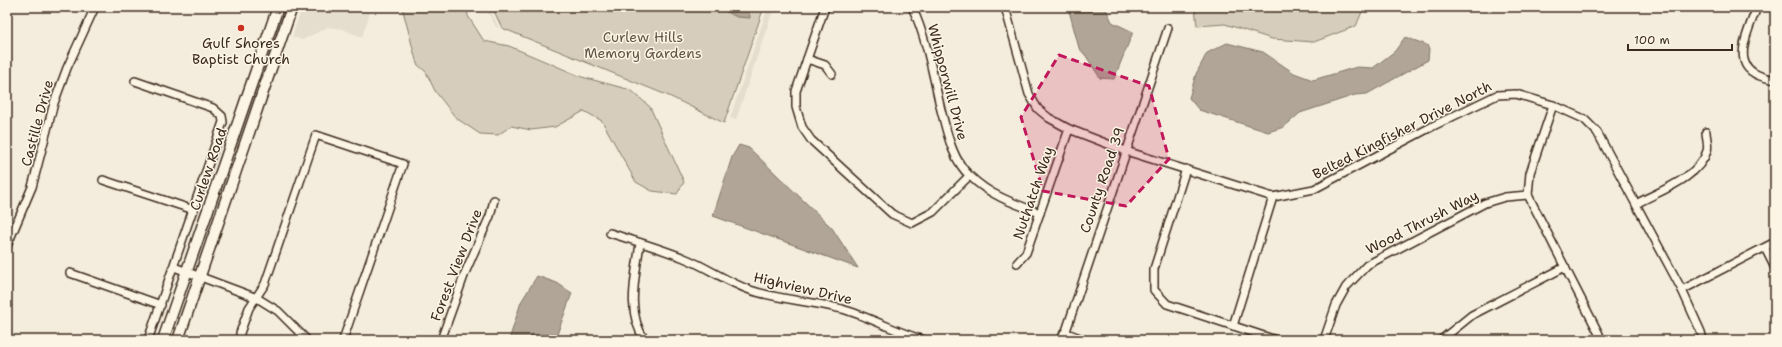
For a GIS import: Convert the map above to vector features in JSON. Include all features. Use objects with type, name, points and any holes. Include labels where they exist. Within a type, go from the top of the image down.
[{"type":"main road","name":"Curlew Road","points":[[163,340],[278,7]]},
{"type":"main road","points":[[281,39],[277,34],[285,7]]},
{"type":"main road","name":"Curlew Road","points":[[178,340],[292,7]]},
{"type":"main road","points":[[1064,337],[1081,340]]},
{"type":"street","name":"Castille Drive","points":[[7,246],[32,187],[54,102],[66,68],[95,7]]},
{"type":"street","points":[[825,7],[796,91],[796,106],[802,127],[811,140],[892,214],[912,223],[933,212],[969,176]]},
{"type":"street","name":"Whipporwill Drive","points":[[912,7],[917,18],[949,138],[959,161],[969,176],[1004,199],[1040,213]]},
{"type":"street","name":"Belted Kingfisher Drive North","points":[[1005,7],[1030,94],[1038,109],[1049,118],[1068,129],[1126,151],[1273,197],[1314,189],[1432,126],[1497,95],[1516,94],[1553,105],[1584,119],[1595,130],[1636,204],[1682,290],[1701,332],[1703,340]]},
{"type":"street","points":[[1757,7],[1744,45],[1743,59],[1744,63],[1753,73],[1775,80]]},
{"type":"street","name":"County Road 39","points":[[1064,337],[1168,28]]},
{"type":"street","points":[[807,59],[825,65],[832,74]]},
{"type":"street","points":[[136,81],[213,108],[222,116],[223,128],[148,340]]},
{"type":"street","points":[[1553,105],[1530,172],[1528,195],[1599,334],[1600,340]]},
{"type":"street","name":"Nuthatch Way","points":[[1017,263],[1026,253],[1068,129]]},
{"type":"street","points":[[1636,204],[1692,173],[1701,164],[1708,149],[1706,132]]},
{"type":"street","points":[[240,340],[240,333],[249,308],[266,284],[316,135],[403,164],[343,340]]},
{"type":"street","points":[[1186,169],[1154,269],[1154,290],[1167,304],[1276,340]]},
{"type":"street","points":[[103,180],[194,210]]},
{"type":"street","name":"Wood Thrush Way","points":[[1324,340],[1336,305],[1354,277],[1367,265],[1485,203],[1505,197],[1528,195]]},
{"type":"street","points":[[1232,326],[1273,197]]},
{"type":"street","name":"Forest View Drive","points":[[441,340],[465,273],[490,216],[494,200]]},
{"type":"street","name":"Highview Drive","points":[[610,233],[685,258],[724,279],[750,290],[779,298],[812,302],[843,310],[904,337],[924,340]]},
{"type":"street","points":[[1682,290],[1775,242]]},
{"type":"street","points":[[640,243],[633,296],[634,320],[645,340]]},
{"type":"street","points":[[1765,248],[1775,268]]},
{"type":"street","points":[[174,267],[257,298],[278,311],[307,340]]},
{"type":"street","points":[[1441,340],[1472,315],[1565,267]]},
{"type":"street","points":[[70,273],[160,304]]},
{"type":"highlighted area","points":[[1059,55],[1149,86],[1169,159],[1126,206],[1043,191],[1021,117]]},
{"type":"shaded area","points":[[302,7],[372,7],[362,37],[342,29],[328,27],[302,40],[292,37]]},
{"type":"shaded area","points":[[485,7],[489,7],[499,28],[496,27]]},
{"type":"shaded area","points":[[716,7],[742,7],[749,13],[750,18],[737,17]]},
{"type":"shaded area","points":[[768,7],[774,7],[736,120],[730,118]]},
{"type":"shaded area","points":[[1068,7],[1105,7],[1112,22],[1133,32],[1114,79],[1100,78],[1079,48]]},
{"type":"shaded area","points":[[1405,37],[1427,45],[1429,49],[1428,60],[1367,94],[1355,95],[1300,113],[1284,127],[1268,132],[1199,110],[1189,98],[1196,74],[1207,53],[1227,43],[1263,52],[1294,73],[1313,80],[1357,67],[1373,68],[1395,51]]},
{"type":"shaded area","points":[[739,145],[749,148],[832,228],[858,268],[713,216],[732,157]]},
{"type":"shaded area","points":[[537,276],[557,283],[572,293],[555,340],[509,340],[521,302]]},
{"type":"green space","points":[[402,7],[467,7],[468,16],[484,41],[509,46],[582,77],[631,90],[650,107],[684,182],[677,194],[652,191],[636,182],[602,121],[584,111],[555,127],[531,130],[511,126],[498,135],[480,134],[456,118],[435,91],[426,72],[417,64]]},
{"type":"green space","name":"Curlew Hills Memory Gardens","points":[[492,7],[764,7],[724,123],[669,96],[502,28]]},
{"type":"green space","points":[[1195,7],[1364,7],[1356,26],[1314,42],[1272,39],[1225,24],[1197,26]]},
{"type":"place","name":"Gulf Shores Baptist Church","points":[[241,28]]}]
